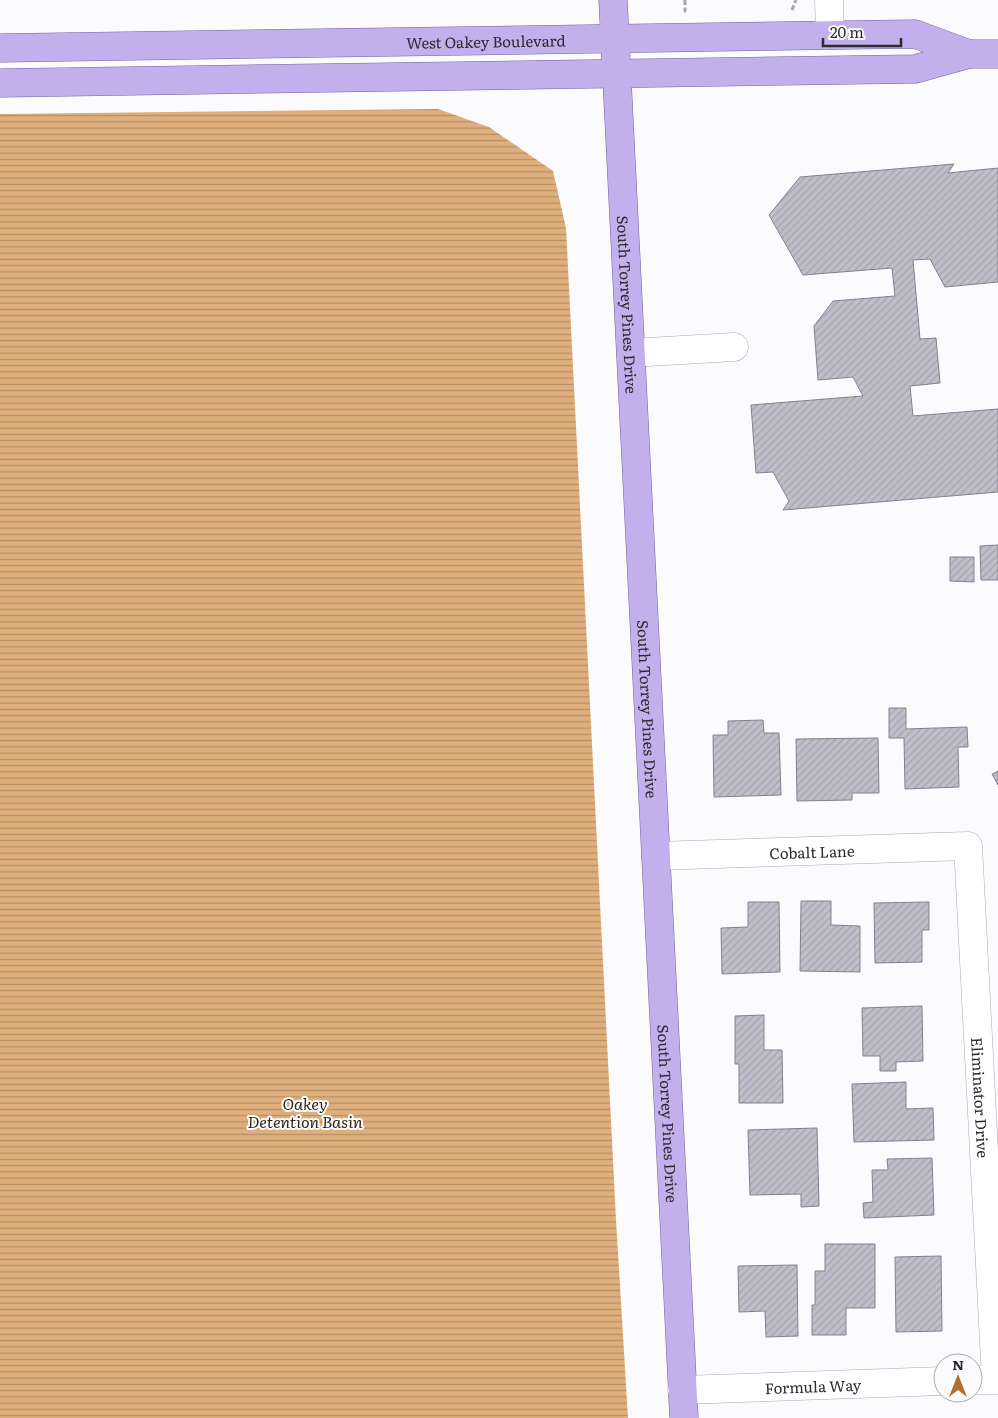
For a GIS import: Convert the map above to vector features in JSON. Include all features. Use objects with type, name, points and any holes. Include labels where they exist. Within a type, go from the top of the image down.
[{"type":"main road","name":"South Torrey Pines Drive","points":[[614,0],[684,1418]]},
{"type":"main road","name":"West Oakey Boulevard","points":[[0,48],[915,34],[969,54]]},
{"type":"main road","points":[[830,35],[830,71]]},
{"type":"main road","name":"West Oakey Boulevard","points":[[0,83],[915,69],[969,54],[998,54]]},
{"type":"street","points":[[829,0],[830,35]]},
{"type":"street","points":[[631,354],[734,347]]},
{"type":"street","name":"Cobalt Lane","points":[[656,856],[968,846]]},
{"type":"street","name":"Eliminator Drive","points":[[968,846],[985,1380]]},
{"type":"street","name":"Formula Way","points":[[682,1390],[933,1381]]},
{"type":"water","name":"Oakey Detention Basin","points":[[438,109],[489,127],[553,171],[566,228],[616,1220],[628,1418],[0,1418],[0,114]]},
{"type":"building","points":[[954,164],[948,173],[998,168],[998,282],[945,287],[930,259],[913,260],[920,339],[936,338],[940,383],[910,386],[913,416],[998,409],[998,492],[783,510],[789,501],[773,472],[756,473],[751,405],[863,396],[853,377],[818,380],[814,326],[833,301],[895,296],[892,268],[803,275],[769,215],[800,177]]},
{"type":"building","points":[[998,545],[998,580],[981,580],[980,546]]},
{"type":"building","points":[[950,557],[974,557],[974,582],[950,581]]},
{"type":"building","points":[[889,708],[906,708],[906,729],[967,727],[968,747],[958,747],[959,787],[905,789],[904,738],[889,738]]},
{"type":"building","points":[[763,720],[764,733],[779,733],[781,795],[714,797],[713,735],[728,735],[728,721]]},
{"type":"building","points":[[878,738],[879,793],[852,793],[852,800],[797,801],[796,739]]},
{"type":"building","points":[[998,771],[998,785],[992,774]]},
{"type":"building","points":[[801,901],[831,901],[831,925],[860,926],[860,972],[800,971]]},
{"type":"building","points":[[748,902],[779,902],[780,972],[722,974],[721,928],[748,927]]},
{"type":"building","points":[[929,902],[929,930],[922,930],[922,962],[875,963],[874,903]]},
{"type":"building","points":[[922,1006],[923,1061],[896,1062],[896,1071],[880,1071],[880,1056],[863,1056],[862,1008]]},
{"type":"building","points":[[764,1015],[764,1050],[782,1050],[783,1103],[739,1103],[739,1064],[735,1064],[735,1016]]},
{"type":"building","points":[[906,1082],[906,1109],[933,1108],[934,1140],[854,1142],[852,1084]]},
{"type":"building","points":[[817,1128],[819,1206],[801,1207],[801,1194],[750,1195],[748,1130]]},
{"type":"building","points":[[932,1158],[934,1215],[864,1218],[863,1203],[873,1202],[872,1170],[888,1170],[887,1159]]},
{"type":"building","points":[[825,1244],[875,1244],[875,1308],[846,1308],[846,1335],[812,1335],[812,1305],[815,1305],[815,1271],[825,1271]]},
{"type":"building","points":[[941,1256],[942,1331],[896,1332],[895,1257]]},
{"type":"building","points":[[797,1265],[798,1336],[766,1337],[765,1311],[739,1312],[738,1266]]}]
